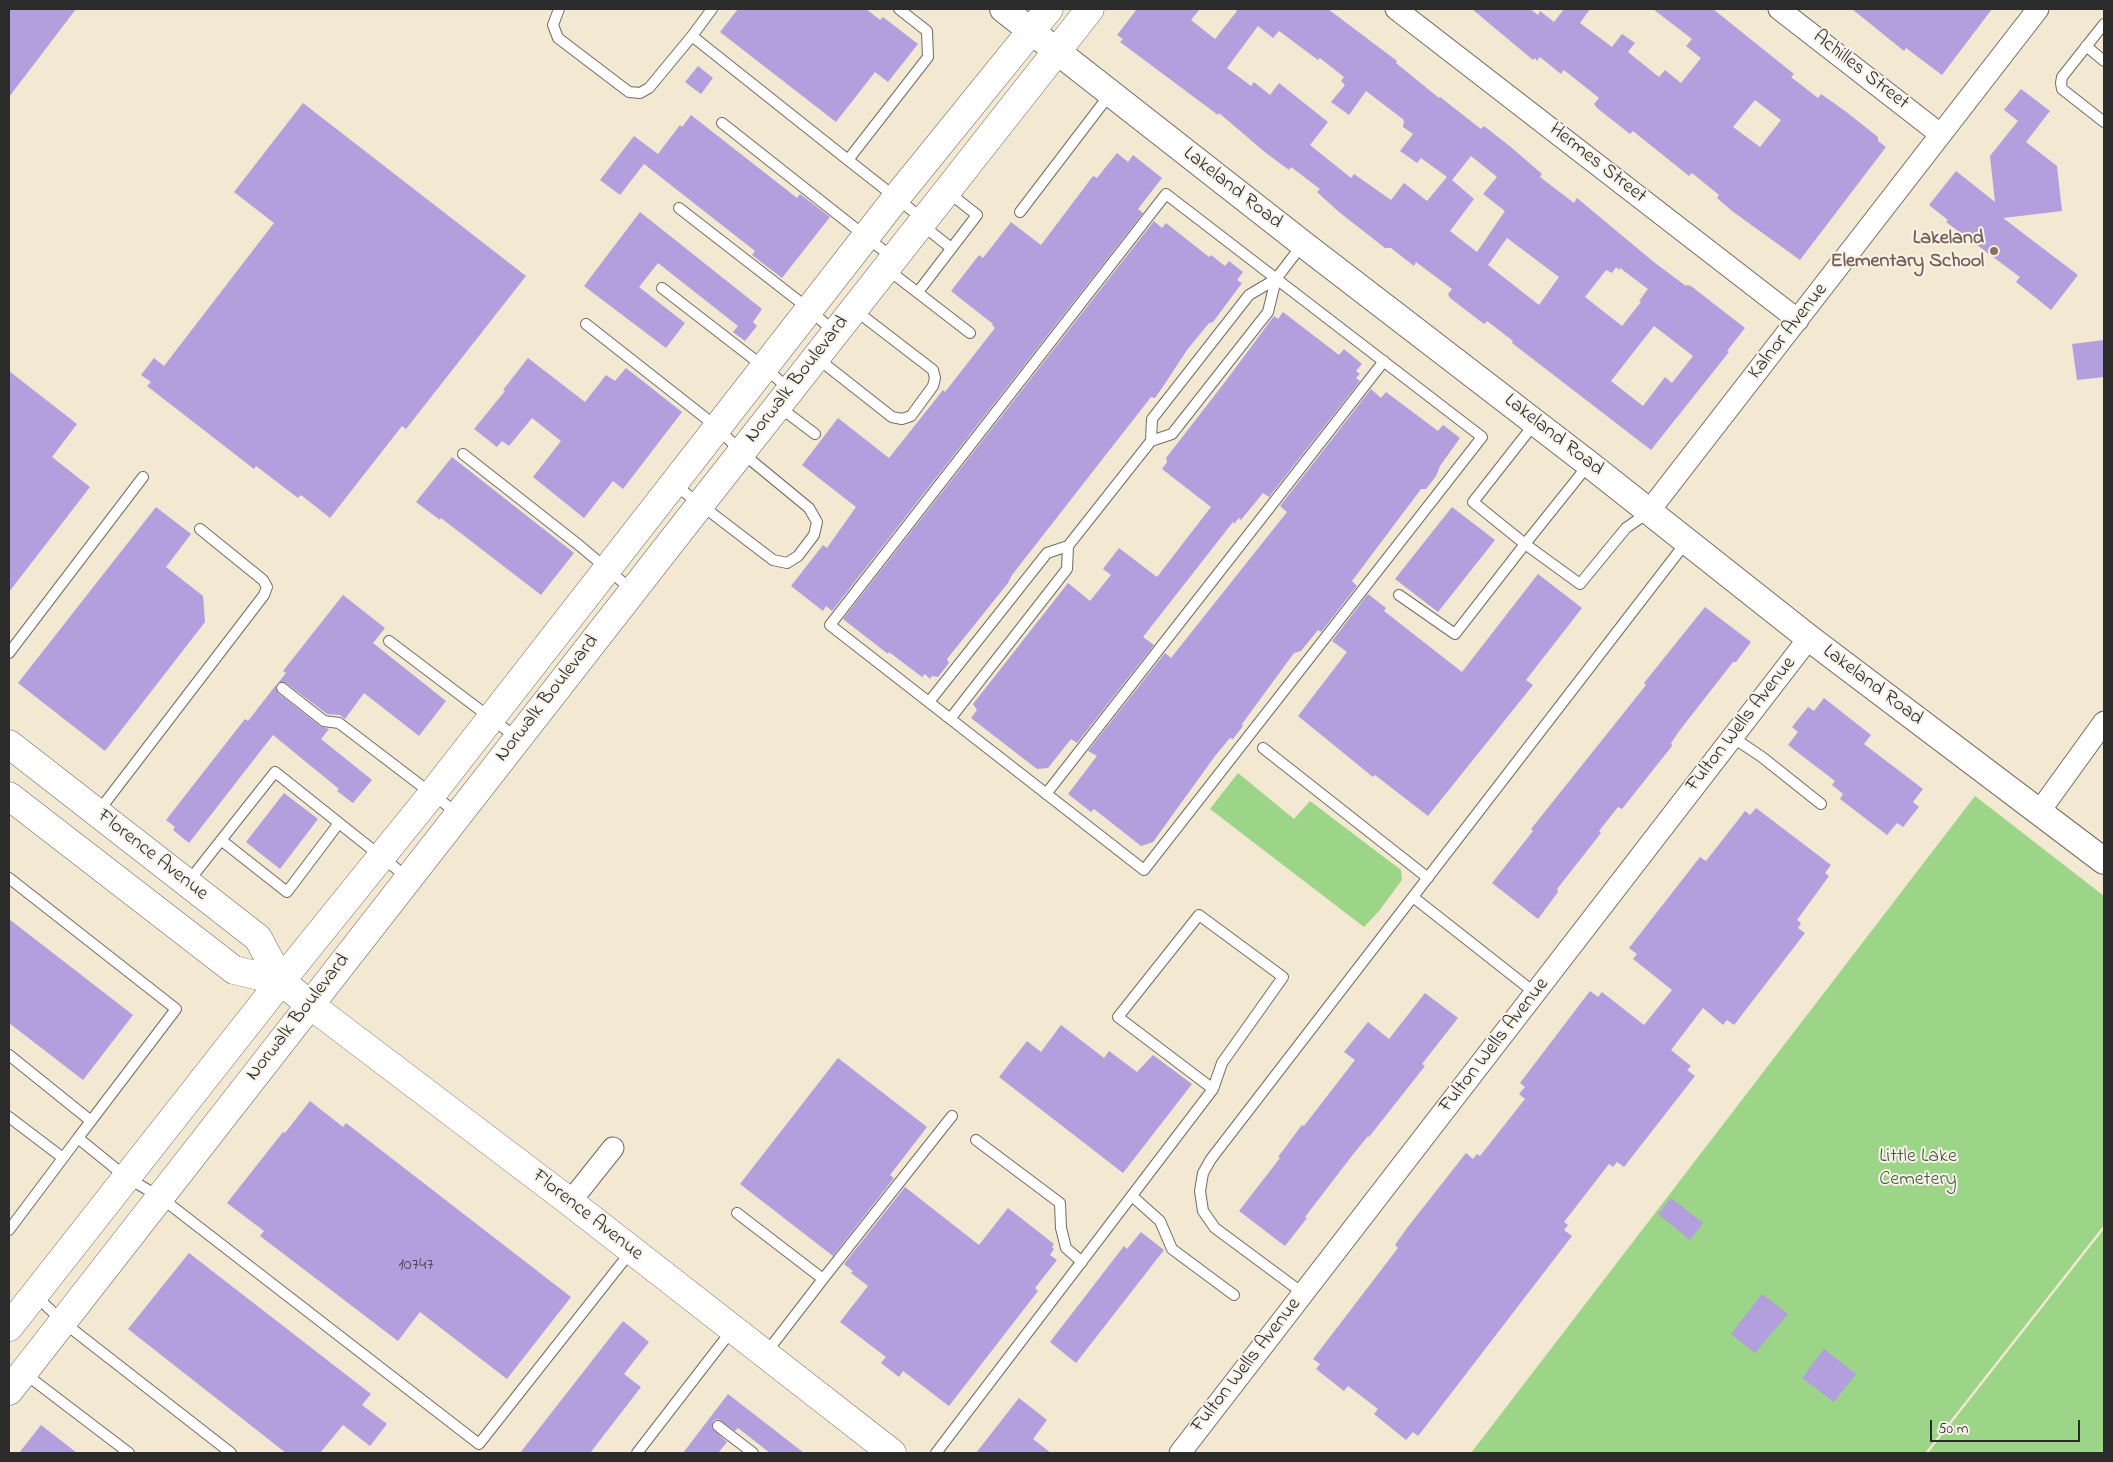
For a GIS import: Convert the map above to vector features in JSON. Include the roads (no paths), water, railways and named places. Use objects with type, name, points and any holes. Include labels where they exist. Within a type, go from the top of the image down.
[{"type":"main road","name":"Norwalk Boulevard","points":[[9,1327],[281,981],[432,794],[865,237],[1050,9]]},
{"type":"main road","name":"Norwalk Boulevard","points":[[16,1382],[517,738],[1090,9]]},
{"type":"main road","name":"Florence Avenue","points":[[9,744],[258,938],[281,981],[309,1004],[632,1250],[765,1354],[879,1447]]},
{"type":"main road","name":"Florence Avenue","points":[[9,796],[234,970],[281,981]]},
{"type":"street","name":"Lakeland Road","points":[[1003,9],[1303,244],[1650,511],[1809,638],[2104,861]]},
{"type":"street","name":"Hermes Street","points":[[1396,9],[1798,320]]},
{"type":"street","name":"Achilles Street","points":[[1779,9],[1940,134]]},
{"type":"street","name":"Kalnor Avenue","points":[[1650,511],[2038,9]]},
{"type":"street","name":"Fulton Wells Avenue","points":[[1180,1453],[1809,638]]},
{"type":"street","points":[[2039,812],[2104,722]]},
{"type":"street","points":[[570,1202],[613,1148]]},
{"type":"lane","points":[[559,9],[553,26],[558,38],[629,92],[640,93],[649,88],[712,9]]},
{"type":"lane","points":[[848,160],[928,57],[927,31],[899,9]]},
{"type":"lane","points":[[2104,24],[2062,77],[2062,89],[2104,122]]},
{"type":"lane","points":[[692,36],[896,198],[951,248]]},
{"type":"lane","points":[[2086,46],[2104,61]]},
{"type":"lane","points":[[1020,212],[1110,94]]},
{"type":"lane","points":[[722,123],[865,237],[918,292],[970,333]]},
{"type":"lane","points":[[918,292],[977,215],[946,191]]},
{"type":"lane","points":[[1166,194],[1276,279],[1482,437],[1144,870],[830,625],[1166,194]]},
{"type":"lane","points":[[679,208],[809,309],[835,332]]},
{"type":"lane","points":[[1151,441],[1152,419],[1249,295],[1276,279],[1303,244]]},
{"type":"lane","points":[[930,702],[1046,553],[1068,546],[1151,441],[1172,434],[1268,312],[1276,279]]},
{"type":"lane","points":[[662,288],[764,367],[784,398],[815,434]]},
{"type":"lane","points":[[816,357],[892,417],[902,419],[911,416],[933,386],[935,378],[933,370],[854,309]]},
{"type":"lane","points":[[586,324],[717,427],[741,452],[809,508],[817,522],[814,535],[798,556],[787,563],[773,560],[673,484]]},
{"type":"lane","points":[[1046,794],[1384,361]]},
{"type":"lane","points":[[1535,422],[1473,502],[1525,544],[1580,584],[1626,528],[1650,511]]},
{"type":"lane","points":[[463,454],[632,591]]},
{"type":"lane","points":[[1399,595],[1455,634],[1589,464]]},
{"type":"lane","points":[[9,653],[143,477]]},
{"type":"lane","points":[[97,813],[264,595],[267,587],[263,580],[200,529]]},
{"type":"lane","points":[[1304,1294],[1215,1228],[1203,1211],[1200,1191],[1203,1173],[1211,1159],[1688,541]]},
{"type":"lane","points":[[950,719],[1067,569],[1068,546]]},
{"type":"lane","points":[[389,641],[517,738]]},
{"type":"lane","points":[[282,688],[324,721],[339,724],[458,814]]},
{"type":"lane","points":[[1732,737],[1762,757],[1821,804]]},
{"type":"lane","points":[[1263,748],[1428,878]]},
{"type":"lane","points":[[187,883],[275,772],[408,878]]},
{"type":"lane","points":[[221,840],[288,892],[339,823]]},
{"type":"lane","points":[[9,878],[176,1009],[9,1230]]},
{"type":"lane","points":[[1413,897],[1535,993]]},
{"type":"lane","points":[[936,1453],[1213,1089],[1222,1063],[1282,977],[1199,914],[1118,1017],[1213,1089]]},
{"type":"lane","points":[[9,1055],[91,1121]]},
{"type":"lane","points":[[765,1354],[952,1116]]},
{"type":"lane","points":[[9,1117],[63,1158]]},
{"type":"lane","points":[[78,1138],[126,1177],[160,1197],[479,1444],[632,1250]]},
{"type":"lane","points":[[976,1140],[1060,1203],[1066,1248],[1082,1262]]},
{"type":"lane","points":[[1132,1196],[1160,1221],[1172,1249],[1234,1295]]},
{"type":"lane","points":[[737,1213],[823,1279]]},
{"type":"lane","points":[[34,1294],[63,1322],[231,1453]]},
{"type":"lane","points":[[637,1453],[733,1330]]},
{"type":"lane","points":[[16,1382],[129,1453]]},
{"type":"lane","points":[[718,1426],[754,1453]]},
{"type":"lane","points":[[735,1453],[742,1444]]},
{"type":"place","name":"Lakeland Elementary School","points":[[1994,251]]},
{"type":"park label","name":"Little Lake Cemetery","points":[[1918,1170]]}]
